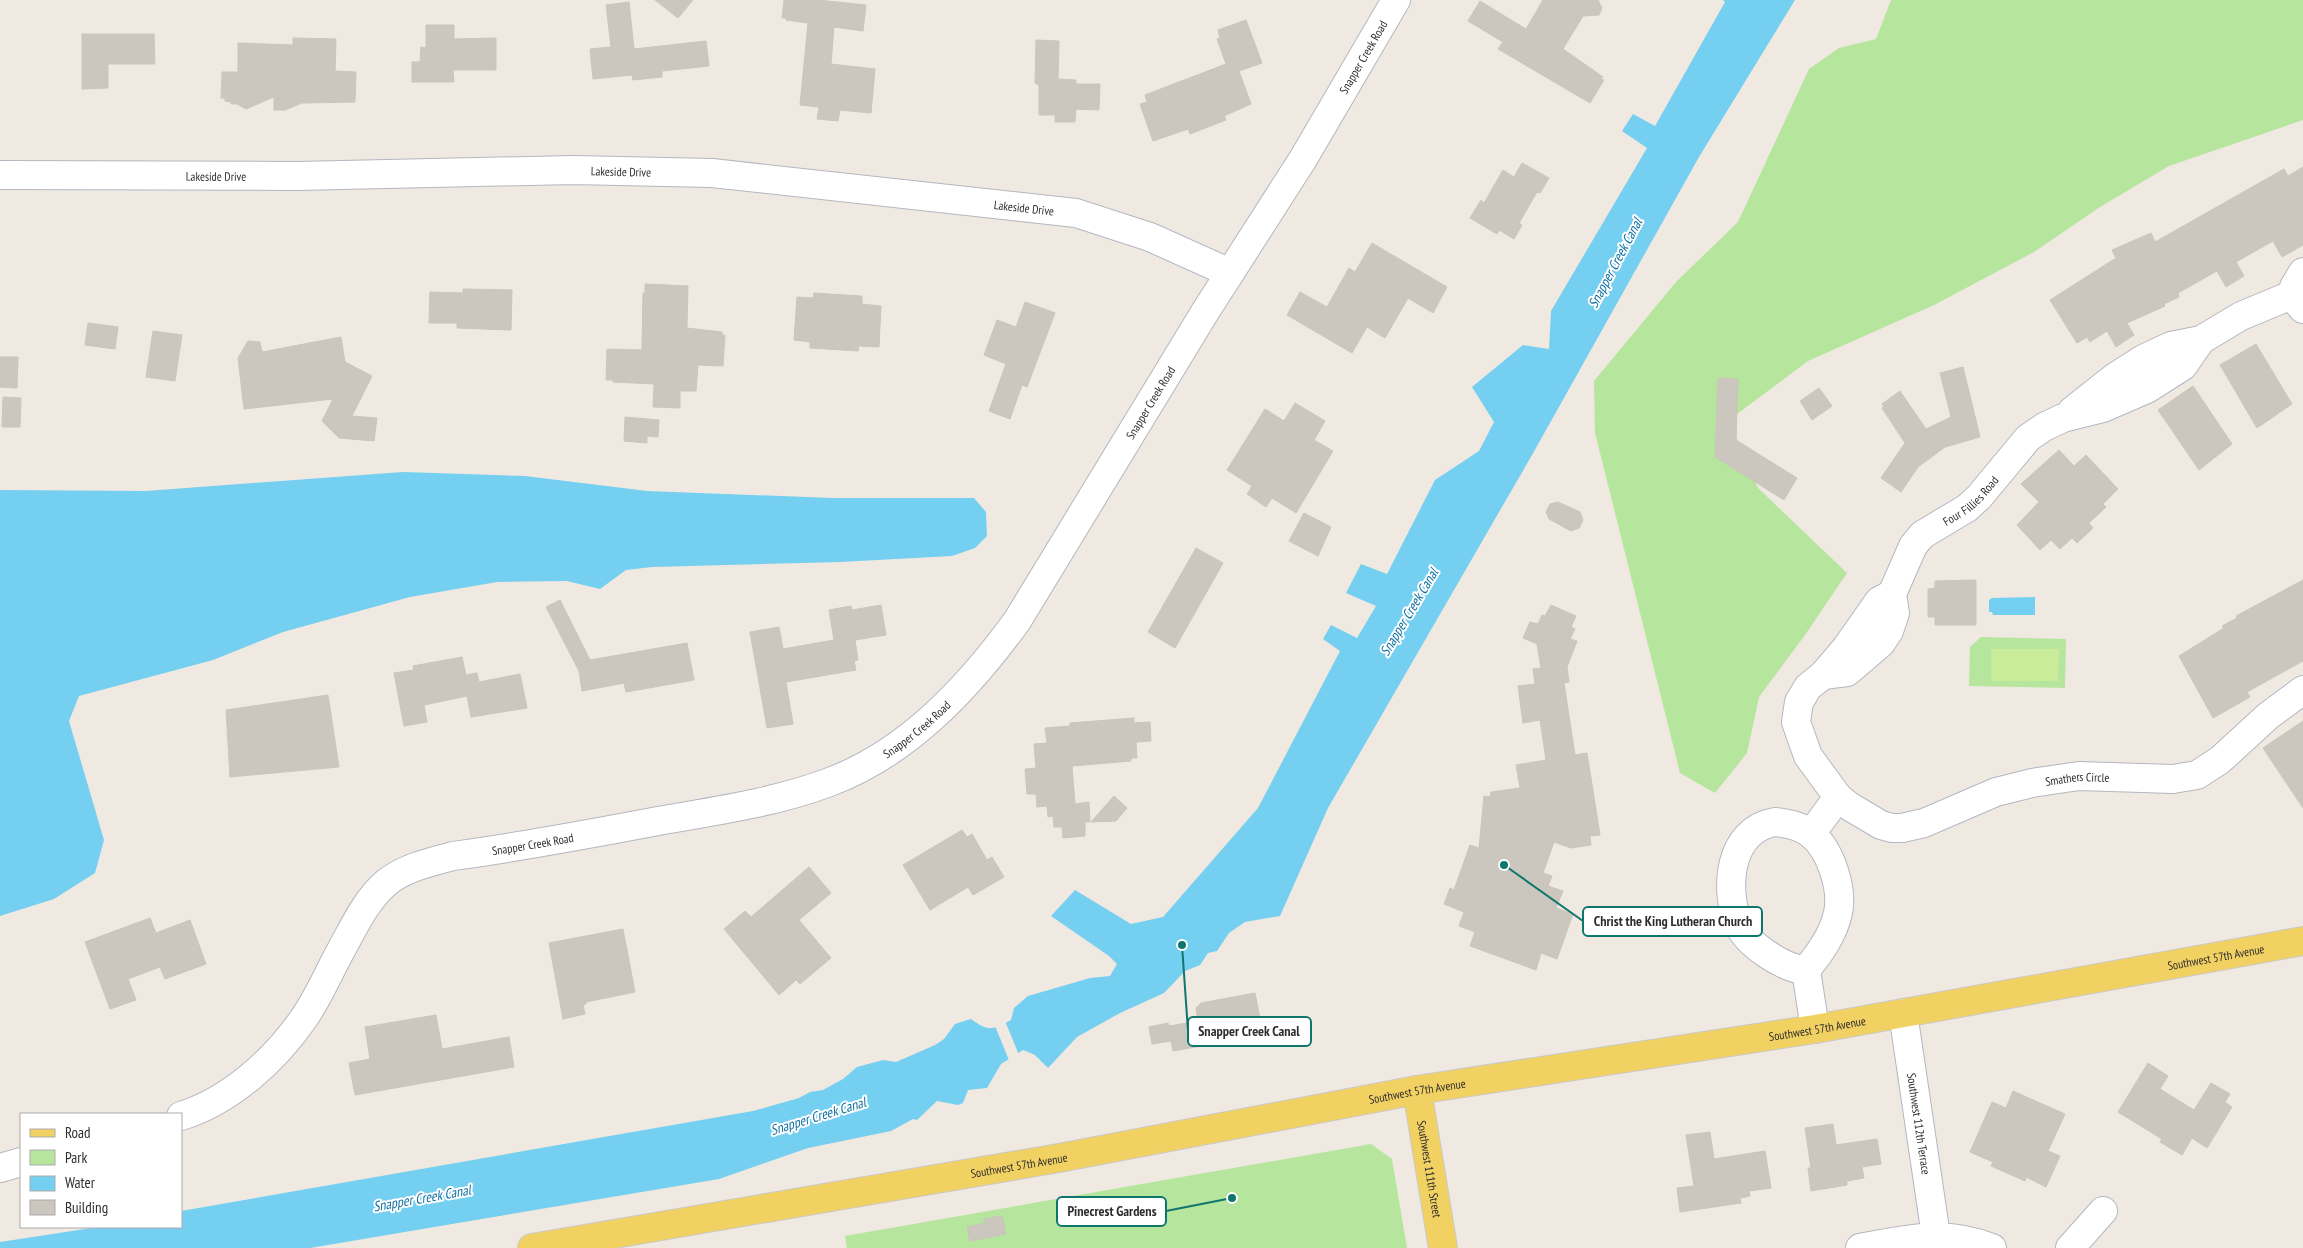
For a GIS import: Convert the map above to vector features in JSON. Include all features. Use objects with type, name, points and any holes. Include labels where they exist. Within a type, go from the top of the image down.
[{"type":"main road","name":"Southwest 57th Avenue","points":[[532,1248],[1040,1161],[1417,1090],[1815,1029],[2303,941]]},
{"type":"main road","name":"Southwest 111th Street","points":[[1417,1090],[1443,1248]]},
{"type":"street","name":"Snapper Creek Road","points":[[182,1116],[202,1108],[238,1086],[264,1065],[283,1044],[313,1003],[368,904],[385,884],[394,877],[452,856],[729,808],[808,790],[828,783],[865,765],[915,732],[942,711],[985,664],[1017,621],[1302,159],[1396,0]]},
{"type":"street","name":"Lakeside Drive","points":[[0,175],[325,176],[574,170],[712,173],[1076,213],[1150,237],[1230,273]]},
{"type":"street","name":"Four Fillies Road","points":[[1838,797],[1808,756],[1796,722],[1801,696],[1815,680],[1823,675],[1847,672],[1881,644],[1889,631],[1895,613],[1892,594],[1913,546],[1922,535],[1967,508],[1991,484],[2021,445],[2044,427],[2063,418],[2115,377],[2143,359],[2171,346],[2201,340],[2241,316],[2300,291]]},
{"type":"street","name":"Smathers Circle","points":[[1838,797],[1849,806],[1882,825],[1902,828],[1924,824],[1996,792],[2032,783],[2079,776],[2161,779],[2191,776],[2203,772],[2220,760],[2268,716],[2303,690]]},
{"type":"street","points":[[1811,834],[1838,797]]},
{"type":"street","points":[[1806,970],[1779,961],[1760,949],[1748,938],[1739,925],[1730,884],[1739,848],[1753,830],[1775,822],[1796,826],[1811,834],[1821,844],[1829,860],[1839,898],[1838,912],[1825,946],[1806,970],[1815,1029]]},
{"type":"street","name":"Southwest 112th Terrace","points":[[1902,1013],[1936,1236]]},
{"type":"street","points":[[0,1168],[20,1162]]},
{"type":"street","points":[[2070,1248],[2103,1211]]},
{"type":"street","points":[[1860,1248],[1936,1236],[1972,1240],[1992,1248]]},
{"type":"green space","points":[[1891,0],[2303,0],[2303,120],[2169,166],[2100,207],[2034,252],[1934,305],[1808,361],[1729,420],[1758,488],[1847,573],[1805,635],[1759,697],[1747,753],[1715,793],[1680,773],[1595,433],[1594,381],[1676,282],[1738,222],[1809,69],[1839,48],[1876,39]]},
{"type":"green space","points":[[1981,637],[2066,639],[2065,688],[1969,686],[1970,647]]},
{"type":"green space","points":[[1991,649],[2059,649],[2058,681],[1991,681]]},
{"type":"green space","points":[[1371,1144],[1392,1159],[1407,1248],[847,1248],[845,1236]]},
{"type":"water","points":[[1723,0],[1795,0],[1699,157],[1532,455],[1328,808],[1280,916],[1245,922],[1229,933],[1217,951],[1208,953],[1200,965],[1185,971],[1164,993],[1120,1013],[1077,1037],[1048,1068],[1035,1055],[1023,1050],[1001,1064],[987,1088],[968,1090],[963,1103],[958,1105],[937,1101],[917,1120],[913,1119],[891,1131],[808,1148],[719,1179],[310,1248],[0,1248],[0,1242],[91,1228],[182,1228],[182,1211],[753,1111],[799,1098],[810,1092],[823,1090],[843,1079],[857,1067],[883,1060],[896,1062],[935,1045],[944,1039],[955,1024],[971,1019],[987,1028],[995,1028],[1011,1020],[1014,1008],[1028,996],[1090,978],[1110,976],[1117,964],[1109,956],[1051,916],[1075,890],[1131,924],[1163,917],[1258,808],[1340,651],[1323,639],[1331,625],[1357,638],[1376,606],[1346,593],[1361,564],[1387,574],[1435,480],[1479,451],[1494,422],[1472,387],[1523,345],[1549,349],[1551,311],[1647,148],[1622,131],[1633,114],[1655,126],[1725,2]]},
{"type":"water","points":[[403,472],[525,476],[647,491],[832,498],[974,498],[986,512],[987,536],[975,548],[952,556],[840,562],[652,567],[626,570],[600,589],[567,581],[497,582],[410,597],[283,632],[213,660],[79,696],[69,721],[104,840],[95,873],[54,899],[0,916],[0,490],[146,491]]},
{"type":"water","points":[[2035,597],[2035,615],[1993,615],[1992,612],[1989,612],[1989,600],[1992,598]]},
{"type":"pier","points":[[1005,1021],[1019,1055],[1009,1060],[995,1026]]},
{"type":"building","points":[[655,0],[693,0],[678,18]]},
{"type":"building","points":[[784,0],[818,0],[866,5],[863,31],[834,27],[831,64],[875,69],[871,113],[840,110],[838,121],[817,119],[819,107],[800,105],[808,23],[782,18]]},
{"type":"building","points":[[1543,0],[1598,0],[1602,8],[1599,15],[1583,16],[1563,49],[1603,77],[1601,79],[1604,80],[1590,103],[1498,49],[1503,42],[1468,21],[1480,1],[1526,29]]},
{"type":"building","points":[[629,2],[634,49],[706,41],[709,66],[662,71],[662,77],[633,80],[632,75],[593,79],[590,49],[611,47],[606,5]]},
{"type":"building","points":[[1246,20],[1262,63],[1239,71],[1251,104],[1224,116],[1226,120],[1190,134],[1188,129],[1153,141],[1140,104],[1147,102],[1145,95],[1226,64],[1217,39],[1220,38],[1218,30]]},
{"type":"building","points":[[426,25],[454,25],[454,39],[496,38],[496,70],[453,70],[454,82],[412,82],[412,62],[420,62],[421,47],[426,48]]},
{"type":"building","points":[[82,34],[154,34],[155,64],[108,64],[108,88],[82,89]]},
{"type":"building","points":[[293,38],[336,39],[335,71],[356,72],[355,102],[302,103],[285,110],[274,110],[274,97],[246,109],[225,101],[225,98],[221,98],[222,72],[238,72],[238,43],[293,45]]},
{"type":"building","points":[[1036,40],[1059,41],[1058,79],[1076,80],[1076,84],[1100,84],[1099,110],[1076,109],[1075,122],[1055,122],[1055,115],[1039,115],[1039,85],[1035,83]]},
{"type":"building","points":[[1522,163],[1549,178],[1540,193],[1537,192],[1519,223],[1522,225],[1514,239],[1499,230],[1497,234],[1470,218],[1481,200],[1484,203],[1503,170],[1514,177]]},
{"type":"building","points":[[2303,167],[2303,245],[2282,257],[2273,241],[2236,262],[2244,276],[2226,287],[2217,271],[2178,293],[2179,297],[2164,304],[2165,306],[2127,323],[2134,335],[2116,347],[2107,331],[2090,342],[2087,337],[2077,343],[2050,300],[2116,258],[2112,250],[2151,233],[2155,242],[2284,169],[2288,176]]},
{"type":"building","points":[[1372,243],[1447,287],[1433,313],[1408,298],[1385,338],[1367,327],[1352,353],[1287,315],[1300,292],[1327,307],[1349,268],[1355,272]]},
{"type":"building","points":[[645,284],[688,286],[687,328],[722,332],[722,335],[725,335],[723,366],[698,365],[696,391],[680,391],[680,408],[653,407],[654,384],[606,380],[607,349],[642,350],[643,293],[645,293]]},
{"type":"building","points":[[463,289],[512,290],[511,330],[457,328],[457,323],[429,323],[430,292],[463,293]]},
{"type":"building","points":[[814,293],[862,296],[862,304],[881,306],[879,347],[859,346],[858,351],[810,348],[810,342],[794,340],[797,297],[813,298]]},
{"type":"building","points":[[1025,302],[1055,313],[1027,387],[1022,385],[1010,419],[989,411],[1006,364],[984,355],[997,320],[1016,327]]},
{"type":"building","points":[[88,323],[118,327],[115,349],[85,345]]},
{"type":"building","points":[[153,331],[182,335],[175,381],[146,377]]},
{"type":"building","points":[[341,337],[345,362],[372,376],[352,416],[377,418],[374,441],[339,438],[322,421],[333,399],[244,409],[238,358],[248,341],[260,342],[262,352]]},
{"type":"building","points":[[2256,344],[2292,404],[2257,428],[2220,365]]},
{"type":"building","points":[[0,357],[18,357],[17,388],[0,387]]},
{"type":"building","points":[[1963,367],[1980,437],[1945,447],[1918,467],[1901,492],[1881,478],[1905,443],[1882,408],[1884,407],[1882,404],[1900,391],[1926,429],[1951,417],[1940,373]]},
{"type":"building","points":[[1718,378],[1738,379],[1736,440],[1797,478],[1784,500],[1715,457]]},
{"type":"building","points":[[2193,386],[2232,444],[2199,470],[2158,410]]},
{"type":"building","points":[[1819,388],[1832,406],[1812,420],[1800,401]]},
{"type":"building","points":[[3,397],[21,398],[20,427],[2,427]]},
{"type":"building","points":[[1295,403],[1325,421],[1314,440],[1333,451],[1296,513],[1272,498],[1266,507],[1247,494],[1252,486],[1227,470],[1265,409],[1284,421]]},
{"type":"building","points":[[625,417],[659,420],[658,437],[647,436],[647,443],[624,441]]},
{"type":"building","points":[[2059,450],[2074,466],[2086,455],[2118,489],[2103,504],[2106,507],[2089,523],[2093,528],[2077,543],[2072,538],[2060,549],[2051,540],[2040,550],[2017,525],[2039,502],[2021,484]]},
{"type":"building","points":[[1558,502],[1580,512],[1583,520],[1579,528],[1571,531],[1549,519],[1546,512],[1550,504]]},
{"type":"building","points":[[1304,513],[1331,527],[1318,556],[1289,541]]},
{"type":"building","points":[[1196,548],[1223,563],[1175,648],[1148,632]]},
{"type":"building","points":[[1976,580],[1976,625],[1935,625],[1935,617],[1928,617],[1928,589],[1935,588],[1935,581]]},
{"type":"building","points":[[2303,580],[2303,661],[2247,692],[2250,697],[2213,718],[2179,656],[2224,628],[2222,626],[2237,618],[2236,616]]},
{"type":"building","points":[[560,600],[590,660],[687,643],[694,680],[626,692],[624,683],[582,691],[579,671],[546,607]]},
{"type":"building","points":[[881,605],[886,635],[855,640],[858,660],[854,661],[856,670],[786,682],[793,724],[767,728],[750,632],[779,627],[783,649],[834,640],[829,610],[851,606],[852,610]]},
{"type":"building","points":[[1551,605],[1576,616],[1571,627],[1575,629],[1570,639],[1577,641],[1567,667],[1569,682],[1564,683],[1575,755],[1587,753],[1600,835],[1590,836],[1591,845],[1571,848],[1554,842],[1543,873],[1552,876],[1548,886],[1563,891],[1556,908],[1573,914],[1557,959],[1541,953],[1536,970],[1470,946],[1475,932],[1459,926],[1464,912],[1444,904],[1450,888],[1454,890],[1470,845],[1479,848],[1484,796],[1490,797],[1491,792],[1520,788],[1516,765],[1546,760],[1540,720],[1523,723],[1518,686],[1535,684],[1533,669],[1541,668],[1537,644],[1523,638],[1530,622],[1538,624],[1542,615],[1545,616]]},
{"type":"building","points":[[462,657],[466,675],[477,673],[479,682],[520,674],[527,708],[471,717],[467,696],[424,705],[427,722],[404,726],[394,673],[414,670],[413,666]]},
{"type":"building","points":[[328,695],[339,767],[230,777],[226,710]]},
{"type":"building","points":[[1134,718],[1134,723],[1150,722],[1151,741],[1136,742],[1137,758],[1131,758],[1131,761],[1072,766],[1075,804],[1089,802],[1090,822],[1085,822],[1085,836],[1063,838],[1062,827],[1054,827],[1053,816],[1048,817],[1047,806],[1037,807],[1036,794],[1027,794],[1025,769],[1036,768],[1034,744],[1047,743],[1045,728],[1070,726],[1070,723]]},
{"type":"building","points":[[2303,721],[2303,808],[2263,748]]},
{"type":"building","points":[[1114,796],[1127,808],[1116,821],[1091,822]]},
{"type":"building","points":[[962,830],[967,837],[972,834],[987,860],[992,857],[1004,877],[973,895],[968,887],[930,910],[903,865]]},
{"type":"building","points":[[809,867],[831,893],[799,920],[831,958],[800,984],[796,980],[779,995],[724,929],[745,911],[751,917]]},
{"type":"building","points":[[150,918],[156,933],[190,920],[206,964],[165,979],[160,967],[128,979],[136,1000],[110,1009],[85,942]]},
{"type":"building","points":[[623,929],[635,992],[586,1002],[583,1005],[585,1014],[563,1019],[549,943]]},
{"type":"building","points":[[1255,993],[1262,1028],[1205,1038],[1207,1045],[1173,1051],[1171,1041],[1152,1044],[1149,1027],[1168,1023],[1169,1026],[1198,1021],[1196,1008],[1201,1003]]},
{"type":"building","points":[[436,1015],[442,1049],[509,1037],[514,1067],[355,1095],[349,1063],[370,1059],[365,1027]]},
{"type":"building","points":[[2148,1063],[2168,1076],[2160,1089],[2194,1110],[2211,1083],[2230,1094],[2225,1102],[2232,1107],[2207,1148],[2192,1138],[2182,1155],[2160,1142],[2162,1139],[2118,1112]]},
{"type":"building","points":[[2013,1091],[2065,1114],[2048,1151],[2060,1156],[2046,1187],[2026,1177],[2025,1181],[1991,1166],[1993,1162],[1970,1152],[1992,1102],[2006,1108]]},
{"type":"building","points":[[1833,1124],[1836,1145],[1877,1139],[1881,1164],[1862,1167],[1864,1178],[1847,1181],[1847,1185],[1811,1191],[1808,1168],[1811,1168],[1805,1128]]},
{"type":"building","points":[[1710,1132],[1714,1159],[1765,1151],[1771,1188],[1749,1191],[1750,1196],[1740,1198],[1741,1203],[1680,1212],[1677,1188],[1694,1186],[1686,1135]]},
{"type":"building","points":[[1002,1216],[1006,1234],[970,1241],[967,1227],[985,1223],[984,1219]]},
{"type":"place","name":"Christ the King Lutheran Church","points":[[1504,865]]},
{"type":"place","name":"Snapper Creek Canal","points":[[1182,945]]},
{"type":"place","name":"Pinecrest Gardens","points":[[1232,1198]]}]
